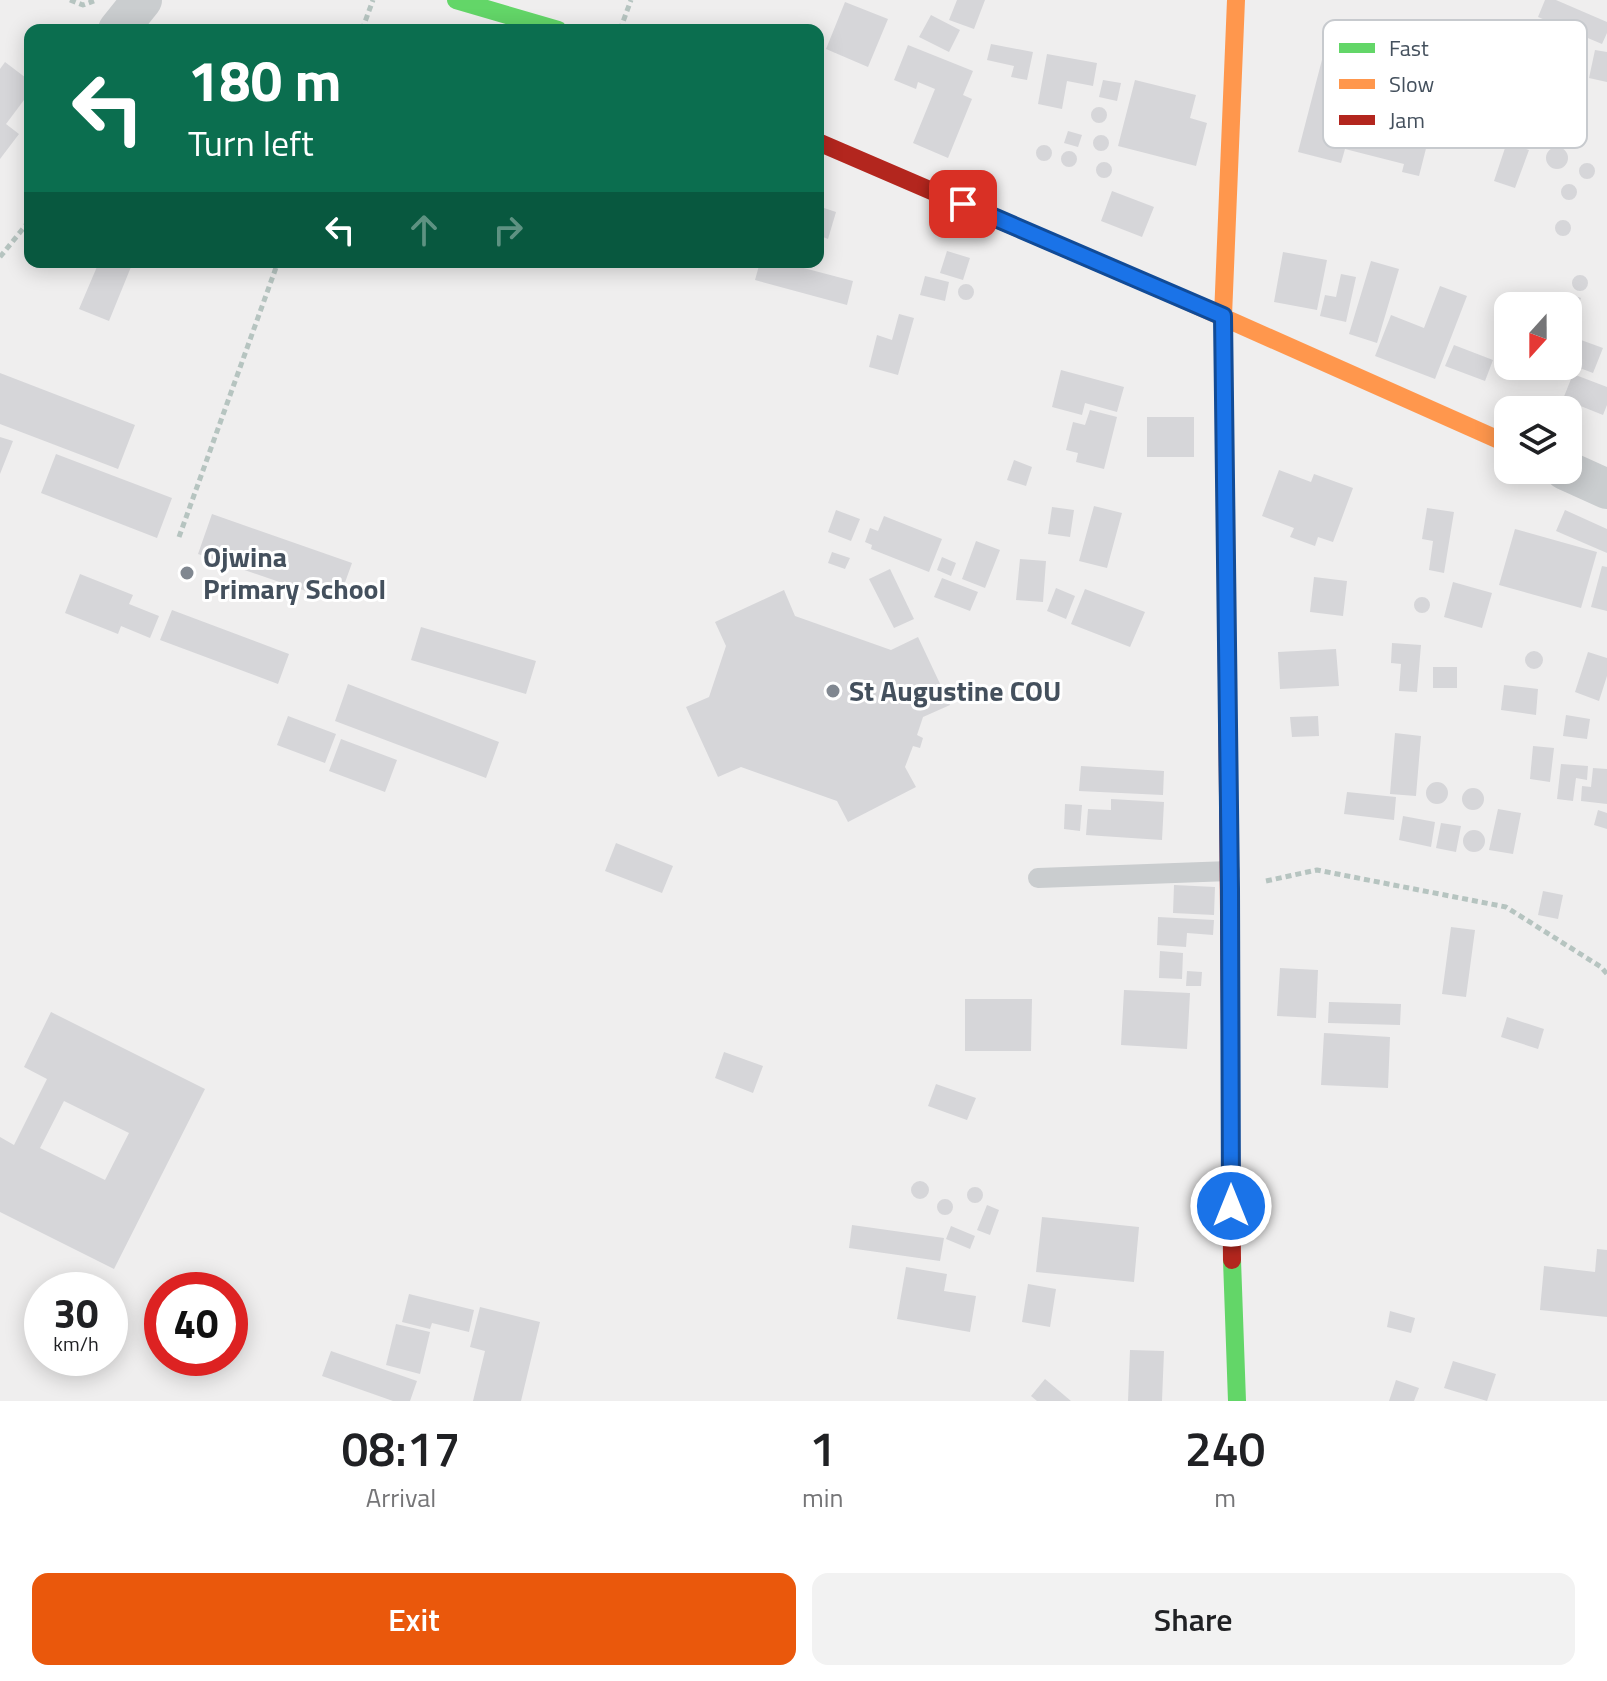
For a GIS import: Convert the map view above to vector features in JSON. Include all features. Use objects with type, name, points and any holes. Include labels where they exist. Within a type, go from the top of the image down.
[{"type":"street","points":[[123,24],[142,0]]},
{"type":"street","points":[[456,0],[538,24]]},
{"type":"street","points":[[1236,0],[1223,316],[1232,1302],[1237,1401]]},
{"type":"street","points":[[824,145],[1223,316],[1494,438]]},
{"type":"street","points":[[1582,478],[1607,489]]},
{"type":"lane","points":[[1038,878],[1230,880]]},
{"type":"path","points":[[70,0],[83,5],[99,0]]},
{"type":"path","points":[[364,24],[373,0]]},
{"type":"path","points":[[622,24],[631,0]]},
{"type":"path","points":[[0,257],[24,227]]},
{"type":"path","points":[[179,537],[276,268]]},
{"type":"path","points":[[1230,880],[1317,870],[1506,907],[1601,967],[1607,974]]},
{"type":"building","points":[[957,0],[985,0],[974,29],[949,20]]},
{"type":"building","points":[[1545,0],[1556,0],[1607,22],[1607,33],[1602,44],[1587,38],[1587,20],[1545,20],[1538,17]]},
{"type":"building","points":[[845,2],[888,19],[868,67],[826,49]]},
{"type":"building","points":[[931,15],[960,30],[949,52],[919,37]]},
{"type":"building","points":[[991,44],[1033,52],[1027,80],[1011,77],[1014,66],[987,60]]},
{"type":"building","points":[[908,45],[973,71],[963,95],[972,99],[948,158],[913,143],[935,89],[918,82],[916,89],[894,80]]},
{"type":"building","points":[[1595,50],[1607,52],[1607,82],[1589,78]]},
{"type":"building","points":[[1047,54],[1097,63],[1093,86],[1067,81],[1062,109],[1038,104]]},
{"type":"building","points":[[1323,56],[1323,148],[1426,148],[1419,176],[1402,172],[1404,164],[1345,149],[1341,163],[1298,152]]},
{"type":"building","points":[[5,62],[24,76],[24,100],[6,124],[19,134],[0,159],[0,69]]},
{"type":"building","points":[[1103,80],[1121,83],[1117,101],[1099,97]]},
{"type":"building","points":[[1135,80],[1196,95],[1190,118],[1207,123],[1196,166],[1118,146]]},
{"type":"building","points":[[1096,107],[1102,107],[1107,115],[1105,121],[1096,123],[1091,118],[1091,112]]},
{"type":"building","points":[[1068,131],[1082,135],[1078,147],[1064,143]]},
{"type":"building","points":[[1098,135],[1104,135],[1109,143],[1107,149],[1098,151],[1093,146],[1093,140]]},
{"type":"building","points":[[1041,145],[1047,145],[1052,153],[1050,159],[1041,161],[1036,156],[1036,150]]},
{"type":"building","points":[[1505,148],[1529,150],[1515,188],[1494,181]]},
{"type":"building","points":[[1561,148],[1567,154],[1565,166],[1557,169],[1549,166],[1546,158],[1549,150]]},
{"type":"building","points":[[1066,151],[1072,151],[1077,159],[1075,165],[1066,167],[1061,162],[1061,156]]},
{"type":"building","points":[[1101,162],[1107,162],[1112,170],[1110,176],[1101,178],[1096,173],[1096,167]]},
{"type":"building","points":[[1584,163],[1590,163],[1595,171],[1593,177],[1584,179],[1579,174],[1579,168]]},
{"type":"building","points":[[1566,184],[1572,184],[1577,192],[1575,198],[1566,200],[1561,195],[1561,189]]},
{"type":"building","points":[[1112,191],[1154,207],[1142,237],[1101,221]]},
{"type":"building","points":[[824,208],[836,212],[828,239],[824,237]]},
{"type":"building","points":[[1560,220],[1566,220],[1571,228],[1569,234],[1560,236],[1555,231],[1555,225]]},
{"type":"building","points":[[947,251],[970,258],[963,280],[940,273]]},
{"type":"building","points":[[1283,252],[1327,260],[1317,310],[1274,302]]},
{"type":"building","points":[[1371,261],[1399,269],[1377,343],[1349,334]]},
{"type":"building","points":[[96,268],[131,268],[109,321],[79,309]]},
{"type":"building","points":[[758,268],[804,268],[853,281],[847,305],[755,280]]},
{"type":"building","points":[[1341,274],[1356,277],[1346,322],[1320,316],[1325,295],[1336,297]]},
{"type":"building","points":[[1577,275],[1583,275],[1588,283],[1586,289],[1577,291],[1572,286],[1572,280]]},
{"type":"building","points":[[925,276],[949,282],[945,301],[920,295]]},
{"type":"building","points":[[963,284],[969,284],[974,292],[972,298],[963,300],[958,295],[958,289]]},
{"type":"building","points":[[1440,286],[1467,296],[1435,379],[1375,356],[1391,315],[1424,328]]},
{"type":"building","points":[[899,314],[914,318],[898,375],[869,367],[877,335],[892,340]]},
{"type":"building","points":[[1582,340],[1603,348],[1593,373],[1582,369]]},
{"type":"building","points":[[1454,345],[1493,360],[1485,381],[1445,366]]},
{"type":"building","points":[[1061,370],[1124,387],[1117,412],[1085,403],[1082,415],[1052,407]]},
{"type":"building","points":[[0,373],[135,425],[118,469],[0,424]]},
{"type":"building","points":[[1582,377],[1607,387],[1607,405],[1603,415],[1582,407],[1582,396],[1564,396],[1571,380],[1582,380]]},
{"type":"building","points":[[1090,410],[1117,417],[1104,469],[1076,462],[1078,453],[1066,450],[1073,422],[1085,425]]},
{"type":"building","points":[[1147,417],[1194,417],[1194,457],[1147,457]]},
{"type":"building","points":[[0,437],[13,441],[0,474]]},
{"type":"building","points":[[56,454],[172,498],[157,538],[41,493]]},
{"type":"building","points":[[1014,460],[1032,467],[1026,486],[1007,480]]},
{"type":"building","points":[[1279,470],[1311,482],[1314,474],[1353,488],[1333,542],[1318,537],[1315,546],[1290,537],[1294,528],[1262,516]]},
{"type":"building","points":[[1094,506],[1122,513],[1107,568],[1079,561]]},
{"type":"building","points":[[1052,507],[1074,510],[1070,537],[1048,534]]},
{"type":"building","points":[[1427,508],[1454,512],[1444,573],[1429,570],[1433,541],[1422,539]]},
{"type":"building","points":[[836,510],[860,519],[851,541],[828,532]]},
{"type":"building","points":[[1565,510],[1607,529],[1607,553],[1556,531]]},
{"type":"building","points":[[212,514],[352,563],[338,602],[198,554]]},
{"type":"building","points":[[884,516],[942,539],[929,572],[871,549],[872,545],[865,542],[870,528],[878,531]]},
{"type":"building","points":[[1515,529],[1597,552],[1581,608],[1499,585]]},
{"type":"building","points":[[976,541],[1000,550],[985,588],[962,579]]},
{"type":"building","points":[[832,552],[850,558],[845,569],[828,563]]},
{"type":"building","points":[[942,557],[956,563],[951,576],[937,570]]},
{"type":"building","points":[[1020,559],[1046,561],[1043,602],[1016,600]]},
{"type":"building","points":[[1602,566],[1607,567],[1607,611],[1591,607]]},
{"type":"building","points":[[890,569],[914,619],[894,628],[869,579]]},
{"type":"building","points":[[80,574],[133,595],[129,604],[159,616],[150,638],[121,626],[118,634],[65,613]]},
{"type":"building","points":[[1314,577],[1347,581],[1343,616],[1310,612]]},
{"type":"building","points":[[942,578],[978,592],[970,611],[934,597]]},
{"type":"building","points":[[1453,582],[1492,593],[1482,628],[1444,617]]},
{"type":"building","points":[[1056,588],[1075,596],[1066,619],[1047,611]]},
{"type":"building","points":[[1085,589],[1145,612],[1130,647],[1071,624]]},
{"type":"building","points":[[784,590],[795,616],[891,650],[918,637],[950,705],[923,717],[917,735],[923,738],[920,748],[913,746],[905,767],[916,787],[848,822],[837,801],[741,767],[718,777],[686,707],[709,697],[726,646],[715,622]]},
{"type":"building","points":[[1419,597],[1425,597],[1430,605],[1428,611],[1419,613],[1414,608],[1414,602]]},
{"type":"building","points":[[172,610],[289,654],[278,684],[160,640]]},
{"type":"building","points":[[421,627],[536,661],[526,694],[411,660]]},
{"type":"building","points":[[1392,643],[1421,645],[1417,692],[1399,691],[1401,664],[1391,663]]},
{"type":"building","points":[[1336,649],[1339,686],[1280,689],[1278,652]]},
{"type":"building","points":[[1530,651],[1538,651],[1543,660],[1541,667],[1530,669],[1525,664],[1525,656]]},
{"type":"building","points":[[1588,652],[1607,658],[1607,676],[1599,701],[1575,692]]},
{"type":"building","points":[[1433,667],[1457,667],[1457,688],[1433,688]]},
{"type":"building","points":[[348,684],[499,742],[486,778],[335,721]]},
{"type":"building","points":[[1504,685],[1538,689],[1536,715],[1501,710]]},
{"type":"building","points":[[1566,715],[1590,719],[1587,739],[1563,736]]},
{"type":"building","points":[[288,716],[336,734],[325,763],[277,745]]},
{"type":"building","points":[[1318,716],[1319,736],[1292,737],[1290,717]]},
{"type":"building","points":[[1395,733],[1421,736],[1416,796],[1390,794]]},
{"type":"building","points":[[341,739],[397,760],[385,792],[329,771]]},
{"type":"building","points":[[1533,746],[1554,748],[1550,782],[1530,779]]},
{"type":"building","points":[[1561,764],[1588,766],[1587,780],[1576,778],[1573,801],[1557,799]]},
{"type":"building","points":[[1081,766],[1164,771],[1163,795],[1079,791]]},
{"type":"building","points":[[1593,768],[1607,769],[1607,804],[1581,801],[1582,786],[1591,787]]},
{"type":"building","points":[[1437,782],[1445,785],[1448,793],[1445,801],[1437,804],[1429,801],[1426,793],[1429,785]]},
{"type":"building","points":[[1473,788],[1481,791],[1484,799],[1481,807],[1473,810],[1465,807],[1462,799],[1465,791]]},
{"type":"building","points":[[1347,792],[1396,797],[1394,820],[1344,814]]},
{"type":"building","points":[[1111,799],[1164,802],[1162,840],[1086,835],[1088,809],[1111,810]]},
{"type":"building","points":[[1065,804],[1082,805],[1080,831],[1064,829]]},
{"type":"building","points":[[1498,809],[1521,813],[1513,854],[1489,850]]},
{"type":"building","points":[[1598,810],[1607,813],[1607,829],[1594,825]]},
{"type":"building","points":[[1403,816],[1435,822],[1431,847],[1399,840]]},
{"type":"building","points":[[1441,823],[1461,826],[1456,852],[1436,848]]},
{"type":"building","points":[[1474,830],[1482,833],[1485,841],[1482,849],[1474,852],[1466,849],[1463,841],[1466,833]]},
{"type":"building","points":[[616,843],[673,866],[662,893],[605,871]]},
{"type":"building","points":[[1174,885],[1215,887],[1214,915],[1173,913]]},
{"type":"building","points":[[1543,891],[1563,895],[1558,919],[1538,915]]},
{"type":"building","points":[[1158,917],[1214,920],[1213,935],[1187,933],[1186,947],[1157,945]]},
{"type":"building","points":[[1451,927],[1475,930],[1466,997],[1442,994]]},
{"type":"building","points":[[1160,951],[1183,953],[1182,979],[1159,978]]},
{"type":"building","points":[[1280,968],[1318,970],[1316,1018],[1277,1016]]},
{"type":"building","points":[[1187,971],[1202,972],[1201,986],[1186,986]]},
{"type":"building","points":[[1124,990],[1190,993],[1187,1049],[1121,1045]]},
{"type":"building","points":[[965,999],[1032,999],[1031,1051],[965,1051]]},
{"type":"building","points":[[1329,1002],[1401,1004],[1400,1025],[1328,1023]]},
{"type":"building","points":[[51,1012],[205,1089],[114,1269],[0,1212],[0,1137],[14,1145],[47,1079],[24,1067]],"holes":[[[64,1101],[129,1133],[105,1180],[40,1148]]]},
{"type":"building","points":[[1507,1017],[1544,1029],[1538,1049],[1501,1037]]},
{"type":"building","points":[[1324,1033],[1390,1037],[1388,1088],[1321,1085]]},
{"type":"building","points":[[724,1052],[763,1066],[753,1093],[715,1078]]},
{"type":"building","points":[[936,1084],[976,1098],[967,1120],[928,1106]]},
{"type":"building","points":[[920,1181],[929,1190],[920,1199],[911,1190]]},
{"type":"building","points":[[972,1187],[978,1187],[983,1195],[981,1201],[972,1203],[967,1198],[967,1192]]},
{"type":"building","points":[[942,1199],[948,1199],[953,1207],[951,1213],[942,1215],[937,1210],[937,1204]]},
{"type":"building","points":[[987,1205],[999,1210],[990,1235],[977,1230]]},
{"type":"building","points":[[1042,1217],[1139,1227],[1134,1282],[1036,1272]]},
{"type":"building","points":[[852,1225],[944,1238],[940,1261],[849,1248]]},
{"type":"building","points":[[951,1226],[975,1236],[970,1249],[946,1239]]},
{"type":"building","points":[[1597,1249],[1607,1250],[1607,1317],[1540,1310],[1544,1266],[1595,1272]]},
{"type":"building","points":[[906,1267],[947,1274],[944,1291],[976,1296],[970,1332],[897,1319]]},
{"type":"building","points":[[1028,1284],[1056,1289],[1050,1327],[1022,1322]]},
{"type":"building","points":[[409,1294],[474,1310],[469,1332],[432,1323],[430,1329],[402,1322]]},
{"type":"building","points":[[480,1307],[540,1322],[521,1401],[473,1401],[485,1351],[470,1347]]},
{"type":"building","points":[[1390,1311],[1415,1318],[1411,1333],[1387,1327]]},
{"type":"building","points":[[396,1324],[430,1332],[420,1374],[386,1365]]},
{"type":"building","points":[[1130,1350],[1164,1351],[1162,1401],[1128,1401]]},
{"type":"building","points":[[331,1351],[417,1381],[410,1401],[393,1401],[322,1376]]},
{"type":"building","points":[[1453,1361],[1496,1374],[1487,1401],[1444,1388]]},
{"type":"building","points":[[1045,1379],[1071,1401],[1037,1401],[1031,1396]]},
{"type":"building","points":[[1396,1380],[1419,1388],[1414,1401],[1389,1401]]},
{"type":"traffic: fast","points":[[456,0],[538,24]]},
{"type":"traffic: fast","points":[[1232,1260],[1237,1401]]},
{"type":"traffic: slow","points":[[1226,564],[1223,316],[1236,0]]},
{"type":"traffic: slow","points":[[1164,291],[1494,438]]},
{"type":"traffic: jam","points":[[824,145],[1164,291]]},
{"type":"traffic: jam","points":[[1226,564],[1232,1260]]},
{"type":"place","name":"Ojwina Primary School","points":[[187,573]]},
{"type":"place","name":"St Augustine COU","points":[[833,691]]},
{"type":"route","points":[[963,204],[1223,316],[1231,1206]]}]
